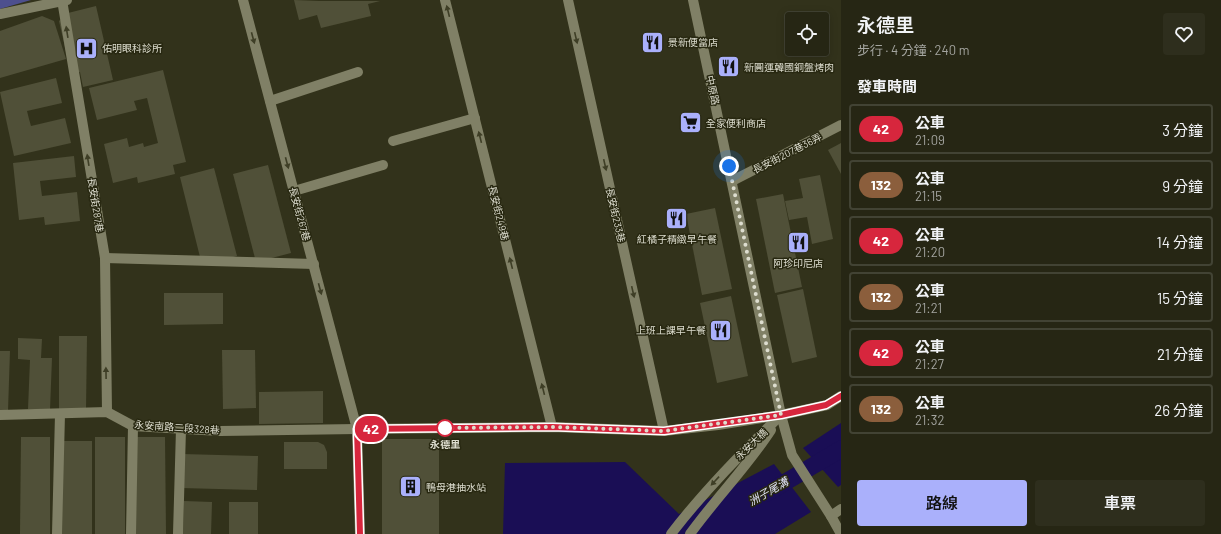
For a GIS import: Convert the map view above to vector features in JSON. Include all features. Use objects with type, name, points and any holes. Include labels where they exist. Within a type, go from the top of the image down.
[{"type":"street","points":[[0,14],[64,0]]},
{"type":"street","name":"長安街287巷","points":[[64,0],[104,258],[107,412]]},
{"type":"street","name":"長安街267巷","points":[[243,0],[357,429],[360,534]]},
{"type":"street","name":"長安街249巷","points":[[445,0],[552,427]]},
{"type":"street","name":"長安街233巷","points":[[568,0],[664,431]]},
{"type":"street","name":"中原路","points":[[693,0],[781,415],[792,455],[841,534]]},
{"type":"street","points":[[270,101],[358,72]]},
{"type":"street","points":[[393,141],[475,118]]},
{"type":"street","name":"長安街207巷36弄","points":[[732,181],[841,125]]},
{"type":"street","points":[[294,191],[383,165]]},
{"type":"street","points":[[104,258],[314,264]]},
{"type":"street","name":"永安南路二段328巷","points":[[107,412],[133,426],[220,431],[552,427],[664,431],[781,415],[826,405],[841,396]]},
{"type":"street","points":[[0,415],[107,412]]},
{"type":"street","points":[[57,534],[60,414]]},
{"type":"street","name":"永安大橋","points":[[671,534],[699,498],[742,452],[781,415]]},
{"type":"street","name":"永安大橋","points":[[690,534],[707,511],[754,457],[781,415]]},
{"type":"street","points":[[131,534],[133,426]]},
{"type":"street","points":[[178,534],[181,428]]},
{"type":"street","points":[[831,516],[841,509]]},
{"type":"shaded area","points":[[0,0],[31,0],[0,9]]},
{"type":"water","points":[[841,423],[841,485],[838,487],[803,448]]},
{"type":"water","points":[[625,462],[679,514],[774,464],[811,512],[775,534],[503,534],[505,463]]},
{"type":"building","points":[[294,0],[380,1],[368,4],[371,16],[321,28],[317,15],[299,20]]},
{"type":"building","points":[[96,6],[113,80],[83,87],[80,72],[71,74],[59,21],[68,13]]},
{"type":"building","points":[[42,16],[54,21],[66,59],[0,78],[0,31]]},
{"type":"building","points":[[163,70],[186,162],[173,165],[175,174],[138,183],[137,177],[113,183],[104,144],[127,138],[129,147],[143,143],[144,147],[158,143],[147,98],[134,101],[137,110],[97,120],[89,88]]},
{"type":"building","points":[[56,78],[62,103],[27,111],[31,126],[65,118],[71,143],[14,156],[0,92]]},
{"type":"building","points":[[841,143],[841,174],[828,150]]},
{"type":"building","points":[[74,156],[76,177],[40,181],[42,196],[77,192],[80,221],[45,225],[44,217],[19,220],[13,163]]},
{"type":"building","points":[[268,165],[291,253],[256,262],[233,174]]},
{"type":"building","points":[[214,168],[237,256],[202,265],[180,177]]},
{"type":"building","points":[[820,175],[833,239],[812,244],[807,217],[789,220],[785,201],[803,198],[799,179]]},
{"type":"building","points":[[783,194],[802,287],[775,293],[756,199]]},
{"type":"building","points":[[715,208],[732,289],[702,295],[686,214]]},
{"type":"building","points":[[803,289],[817,357],[792,363],[777,295]]},
{"type":"building","points":[[164,293],[223,293],[223,324],[164,325]]},
{"type":"building","points":[[731,296],[748,376],[717,383],[700,303]]},
{"type":"building","points":[[59,336],[87,336],[86,410],[59,410]]},
{"type":"building","points":[[18,338],[42,339],[41,358],[52,358],[50,410],[28,409],[30,360],[18,359]]},
{"type":"building","points":[[222,350],[255,350],[256,408],[223,409]]},
{"type":"building","points":[[0,351],[10,351],[8,411],[0,411]]},
{"type":"building","points":[[323,391],[323,423],[259,424],[259,392]]},
{"type":"building","points":[[21,437],[50,437],[50,534],[20,534]]},
{"type":"building","points":[[95,437],[125,437],[125,534],[95,534]]},
{"type":"building","points":[[136,437],[165,437],[166,534],[136,534]]},
{"type":"building","name":"鴨母港抽水站","points":[[382,439],[439,439],[439,534],[382,534]]},
{"type":"building","points":[[62,441],[92,441],[92,534],[62,534]]},
{"type":"building","points":[[284,442],[318,442],[324,445],[327,452],[327,469],[284,469]]},
{"type":"building","points":[[182,454],[258,456],[257,490],[181,488]]},
{"type":"building","points":[[184,501],[212,502],[211,534],[183,534]]},
{"type":"building","points":[[229,502],[258,502],[258,534],[229,534]]},
{"type":"waterway","name":"洲子尾溝","points":[[767,493],[841,449]]},
{"type":"bus line","name":"42","points":[[360,534],[357,429],[552,427],[664,431],[718,425],[781,415],[826,405],[841,396]]},
{"type":"place","name":"景新便當店","points":[[653,42]]},
{"type":"place","name":"佑明眼科診所","points":[[87,48]]},
{"type":"place","name":"新圓運韓國銅盤烤肉","points":[[729,67]]},
{"type":"place","name":"全家便利商店","points":[[690,123]]},
{"type":"place","name":"紅橘子精緻早午餐","points":[[677,219]]},
{"type":"place","name":"阿珍印尼店","points":[[798,243]]},
{"type":"place","name":"上班上課早午餐","points":[[721,330]]},
{"type":"place","name":"永德里","points":[[445,428]]},
{"type":"place","name":"鴨母港抽水站","points":[[410,487]]},
{"type":"route","points":[[445,428],[552,427],[664,431],[718,425],[781,415],[729,166]]}]
